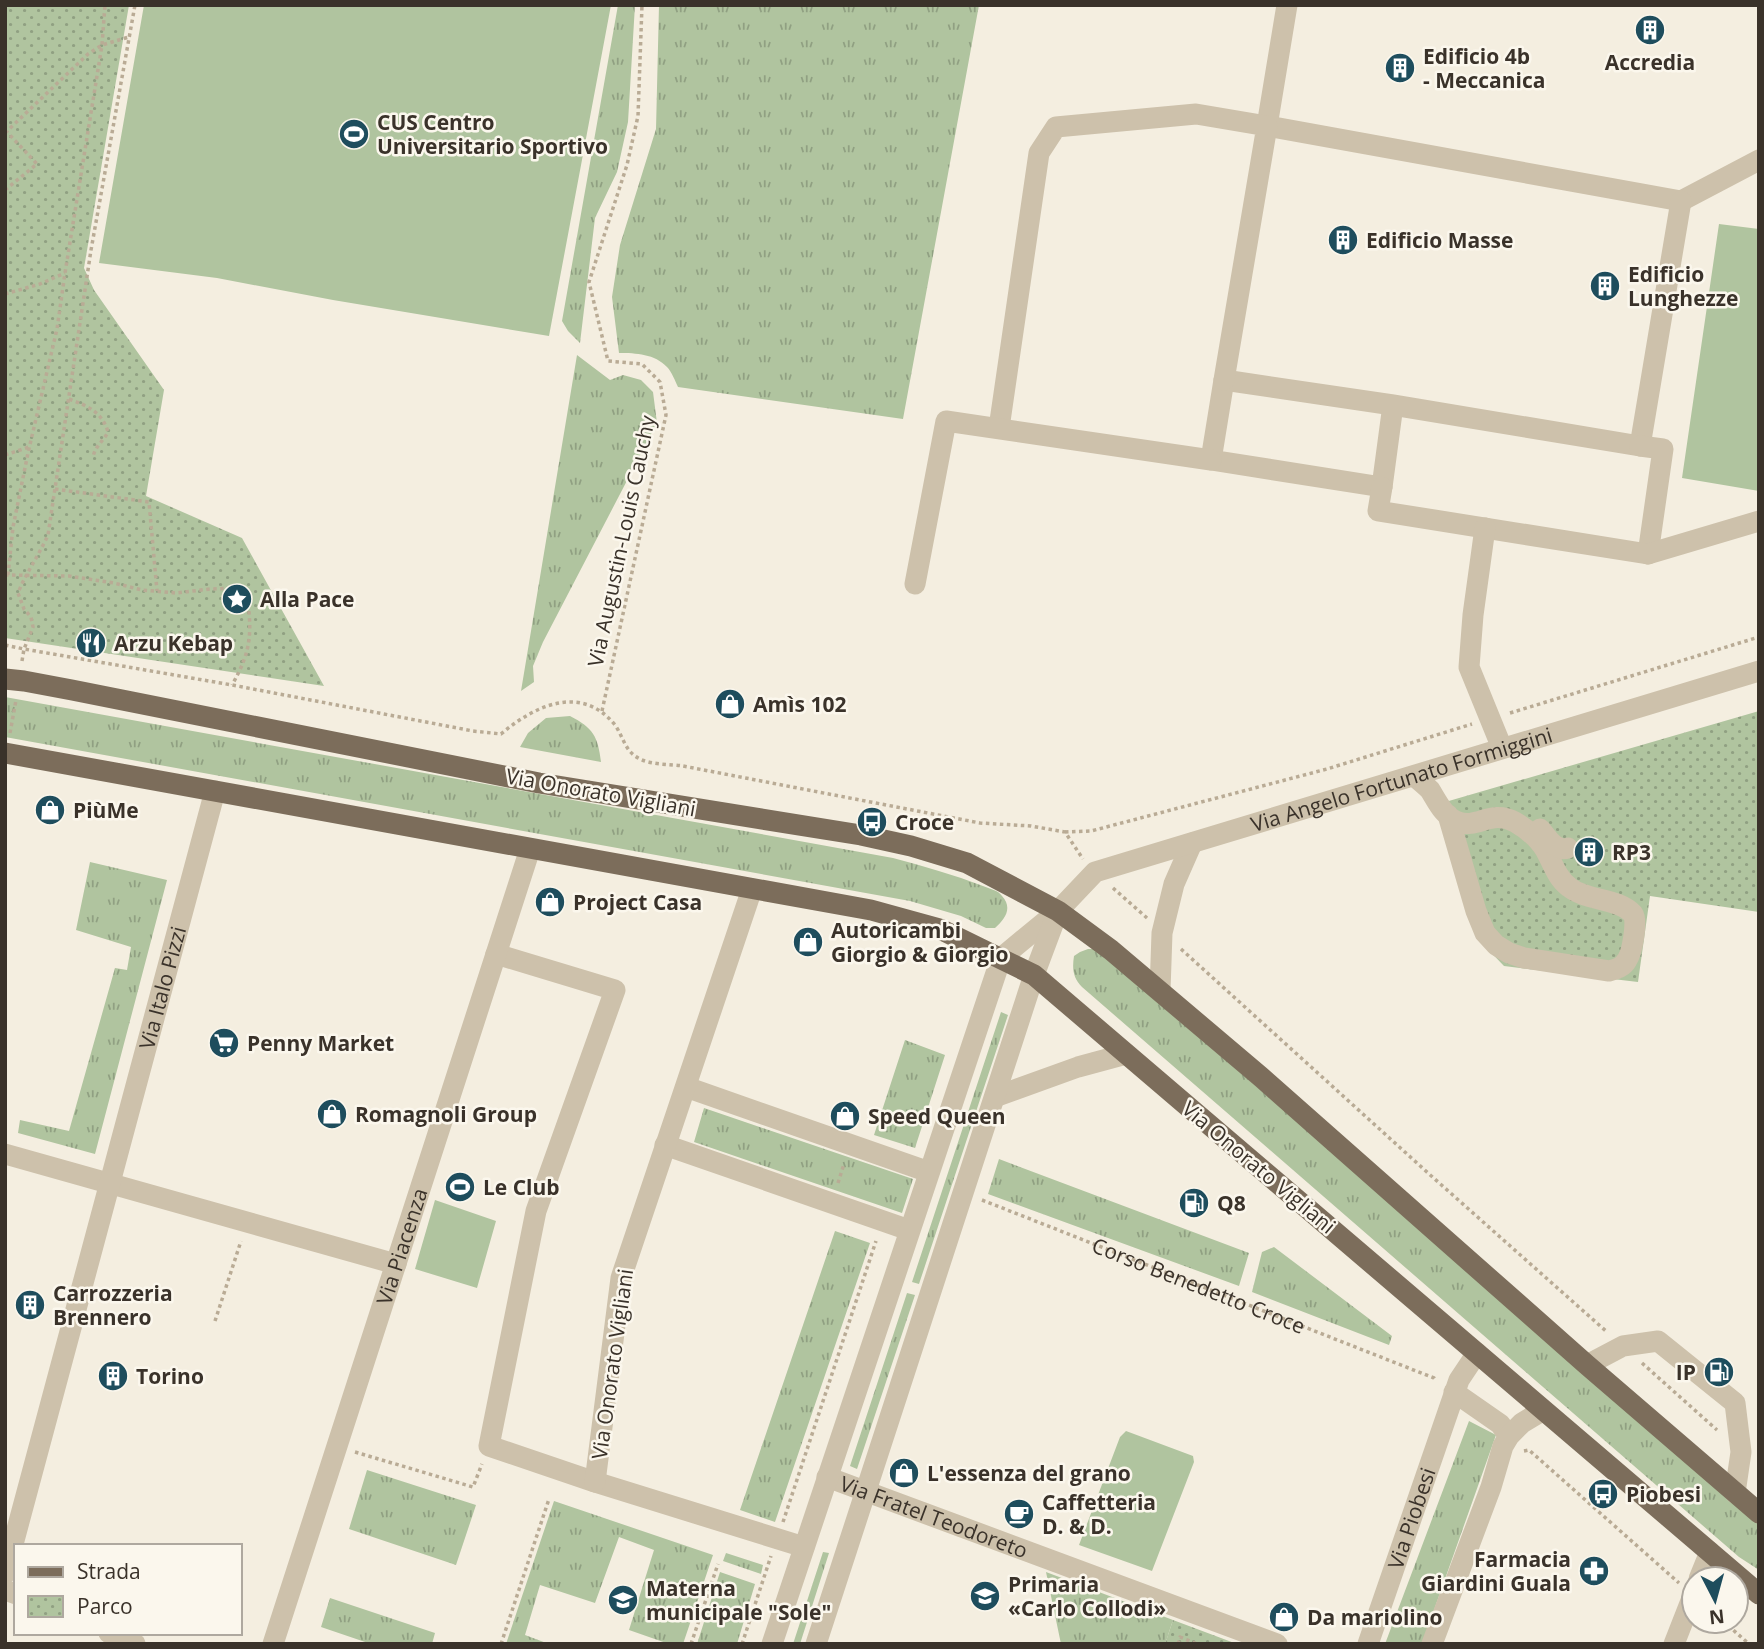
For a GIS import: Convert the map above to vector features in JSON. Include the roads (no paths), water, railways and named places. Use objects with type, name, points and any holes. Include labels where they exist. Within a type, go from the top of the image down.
[{"type":"main road","name":"Via Onorato Vigliani","points":[[5,679],[539,783],[861,835],[911,846],[967,863],[1058,911],[1121,957],[1759,1513]]},
{"type":"main road","name":"Via Onorato Vigliani","points":[[5,753],[871,910],[940,929],[1034,975],[1759,1594]]},
{"type":"street","points":[[1211,460],[1287,5]]},
{"type":"street","points":[[999,428],[1039,153],[1056,127],[1196,114],[1681,201],[1759,160]]},
{"type":"street","points":[[1640,446],[1681,201]]},
{"type":"street","points":[[1224,380],[1663,449],[1648,554]]},
{"type":"street","points":[[1392,405],[1378,511],[1648,554],[1759,521]]},
{"type":"street","points":[[915,584],[946,421],[1382,487]]},
{"type":"street","points":[[1485,528],[1469,667],[1502,748]]},
{"type":"street","name":"Via Angelo Fortunato Formiggini","points":[[1058,911],[1095,872],[1759,671]]},
{"type":"street","points":[[1414,776],[1429,789],[1436,802],[1456,822],[1468,824],[1499,816],[1514,821],[1534,835],[1569,888],[1591,898],[1622,906],[1634,916],[1636,923],[1628,959],[1619,968],[1609,971],[1524,958],[1496,945],[1485,933],[1476,911],[1448,815]]},
{"type":"street","name":"Via Italo Pizzi","points":[[5,1574],[215,791]]},
{"type":"street","points":[[1514,821],[1529,821],[1556,847],[1568,848]]},
{"type":"street","points":[[1160,991],[1162,933],[1174,884],[1192,843]]},
{"type":"street","name":"Via Piacenza","points":[[273,1644],[530,849]]},
{"type":"street","name":"Via Onorato Vigliani","points":[[596,1482],[621,1278],[752,889]]},
{"type":"street","points":[[772,1644],[1000,958],[1058,911]]},
{"type":"street","points":[[816,1644],[1034,975],[1058,911]]},
{"type":"street","points":[[496,954],[615,990],[536,1210],[489,1446],[804,1547]]},
{"type":"street","points":[[995,1097],[1078,1067],[1126,1054]]},
{"type":"street","points":[[685,1087],[929,1172]]},
{"type":"street","points":[[665,1145],[909,1230]]},
{"type":"street","points":[[5,1154],[396,1264]]},
{"type":"street","points":[[1587,1365],[1623,1346],[1658,1341],[1735,1404],[1741,1452],[1735,1493]]},
{"type":"street","name":"Via Piobesi","points":[[1368,1644],[1452,1397],[1459,1380],[1477,1353]]},
{"type":"street","points":[[1452,1397],[1500,1424],[1506,1441]]},
{"type":"street","points":[[1432,1644],[1506,1441],[1522,1423],[1542,1410]]},
{"type":"street","name":"Via Fratel Teodoreto","points":[[827,1477],[1277,1644]]},
{"type":"street","points":[[1705,1565],[1710,1552]]},
{"type":"street","points":[[114,1635],[135,1644]]},
{"type":"place","name":"Accredia","points":[[1650,30]]},
{"type":"place","name":"Edificio 4b - Meccanica","points":[[1400,68]]},
{"type":"place","name":"CUS Centro Universitario Sportivo","points":[[354,134]]},
{"type":"place","name":"Edificio Masse","points":[[1343,240]]},
{"type":"place","name":"Edificio Lunghezze","points":[[1605,286]]},
{"type":"place","name":"Alla Pace","points":[[237,599]]},
{"type":"place","name":"Arzu Kebap","points":[[91,643]]},
{"type":"place","name":"Amìs 102","points":[[730,704]]},
{"type":"place","name":"PiùMe","points":[[50,810]]},
{"type":"place","name":"Croce","points":[[872,822]]},
{"type":"place","name":"RP3","points":[[1589,852]]},
{"type":"place","name":"Project Casa","points":[[550,902]]},
{"type":"place","name":"Autoricambi Giorgio & Giorgio","points":[[808,942]]},
{"type":"place","name":"Penny Market","points":[[224,1043]]},
{"type":"place","name":"Romagnoli Group","points":[[332,1114]]},
{"type":"place","name":"Speed Queen","points":[[845,1116]]},
{"type":"place","name":"Le Club","points":[[460,1187]]},
{"type":"place","name":"Q8","points":[[1194,1203]]},
{"type":"place","name":"Carrozzeria Brennero","points":[[30,1305]]},
{"type":"place","name":"IP","points":[[1719,1372]]},
{"type":"place","name":"Torino","points":[[113,1376]]},
{"type":"place","name":"L'essenza del grano","points":[[904,1473]]},
{"type":"place","name":"Piobesi","points":[[1603,1494]]},
{"type":"place","name":"Caffetteria D. & D.","points":[[1019,1514]]},
{"type":"place","name":"Farmacia Giardini Guala","points":[[1594,1571]]},
{"type":"place","name":"Primaria «Carlo Collodi»","points":[[985,1596]]},
{"type":"place","name":"Materna municipale \"Sole\"","points":[[623,1600]]},
{"type":"place","name":"Da mariolino","points":[[1284,1617]]}]
